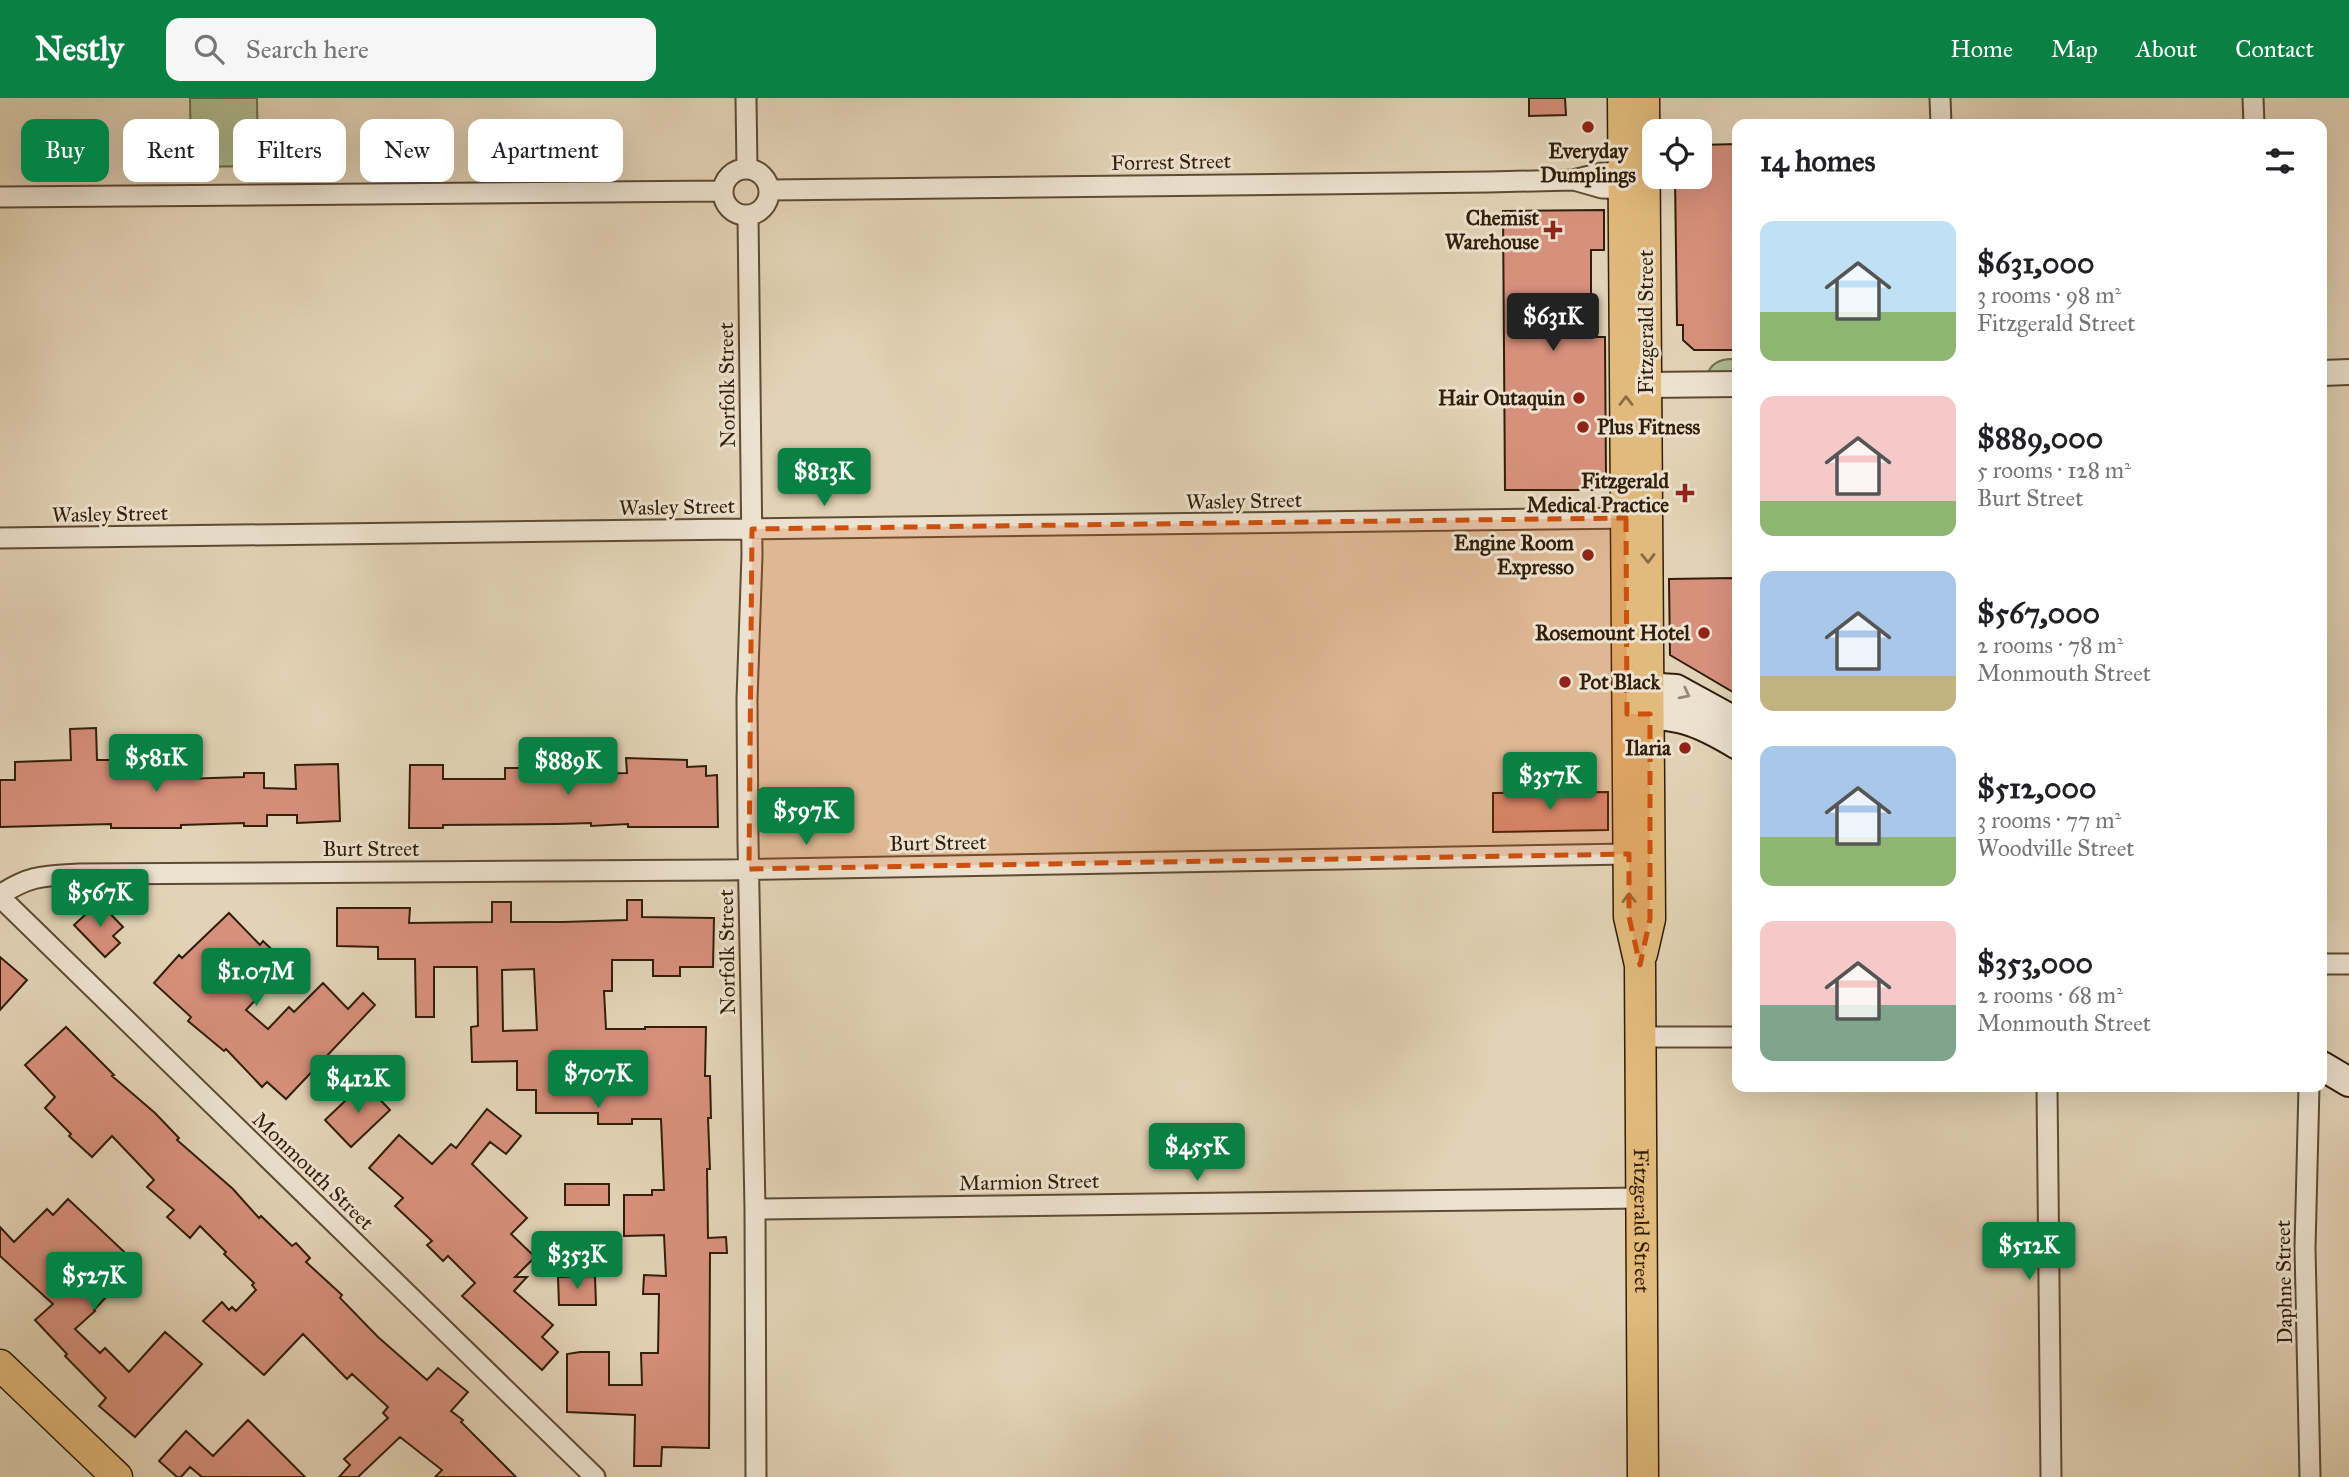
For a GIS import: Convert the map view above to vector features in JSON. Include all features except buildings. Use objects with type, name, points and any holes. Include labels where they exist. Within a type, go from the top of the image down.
[{"type":"main road","name":"Fitzgerald Street","points":[[1623,98],[1635,180],[1647,385],[1637,518]]},
{"type":"main road","name":"Fitzgerald Street","points":[[1643,1477],[1640,965],[1650,919],[1639,700],[1635,180],[1644,98]]},
{"type":"main road","points":[[1639,700],[1676,689],[1732,720]]},
{"type":"main road","name":"Fitzgerald Street","points":[[1639,700],[1629,855],[1629,917],[1640,965]]},
{"type":"main road","points":[[1639,700],[1708,727],[1732,741]]},
{"type":"main road","points":[[2327,1069],[2349,1082]]},
{"type":"main road","points":[[0,1365],[110,1475]]},
{"type":"street","points":[[746,98],[747,168]]},
{"type":"street","points":[[1940,98],[1941,119]]},
{"type":"street","points":[[2253,98],[2254,119]]},
{"type":"street","points":[[747,168],[758,171],[766,179],[770,190],[768,202],[760,211],[748,215],[738,214],[730,209],[723,191],[726,179],[735,171],[747,168]]},
{"type":"street","name":"Forrest Street","points":[[770,190],[1573,180],[1602,188],[1635,180]]},
{"type":"street","points":[[0,197],[723,191]]},
{"type":"street","name":"Norfolk Street","points":[[748,215],[752,529],[747,699],[755,1209],[756,1477]]},
{"type":"street","points":[[2327,373],[2349,372]]},
{"type":"street","points":[[1647,385],[1732,384]]},
{"type":"street","name":"Wasley Street","points":[[0,538],[1637,518]]},
{"type":"street","name":"Burt Street","points":[[0,896],[22,881],[79,874],[749,869],[1629,855]]},
{"type":"street","name":"Monmouth Street","points":[[0,896],[595,1477]]},
{"type":"street","points":[[2327,964],[2349,964]]},
{"type":"street","points":[[1640,1037],[1732,1037]]},
{"type":"street","points":[[2047,1092],[2051,1477]]},
{"type":"street","name":"Daphne Street","points":[[2309,1092],[2305,1248],[2310,1477]]},
{"type":"street","name":"Marmion Street","points":[[755,1209],[1640,1198]]},
{"type":"highlighted area","points":[[1626,518],[1627,714],[1650,714],[1650,919],[1640,965],[1629,917],[1629,854],[749,869],[752,529]]},
{"type":"green space","points":[[190,98],[257,98],[257,119],[233,119],[233,166],[219,167],[219,119],[190,119]]},
{"type":"green space","points":[[1732,359],[1732,375],[1707,375],[1716,362]]},
{"type":"place","name":"Everyday Dumplings","points":[[1588,127]]},
{"type":"place","name":"Chemist Warehouse","points":[[1553,230]]},
{"type":"place","name":"Hair Outaquin","points":[[1579,398]]},
{"type":"place","name":"Plus Fitness","points":[[1583,427]]},
{"type":"place","name":"Fitzgerald Medical Practice","points":[[1685,493]]},
{"type":"place","name":"Engine Room Expresso","points":[[1588,555]]},
{"type":"place","name":"Rosemount Hotel","points":[[1704,633]]},
{"type":"place","name":"Pot Black","points":[[1565,682]]},
{"type":"place","name":"Ilaria","points":[[1685,748]]}]
